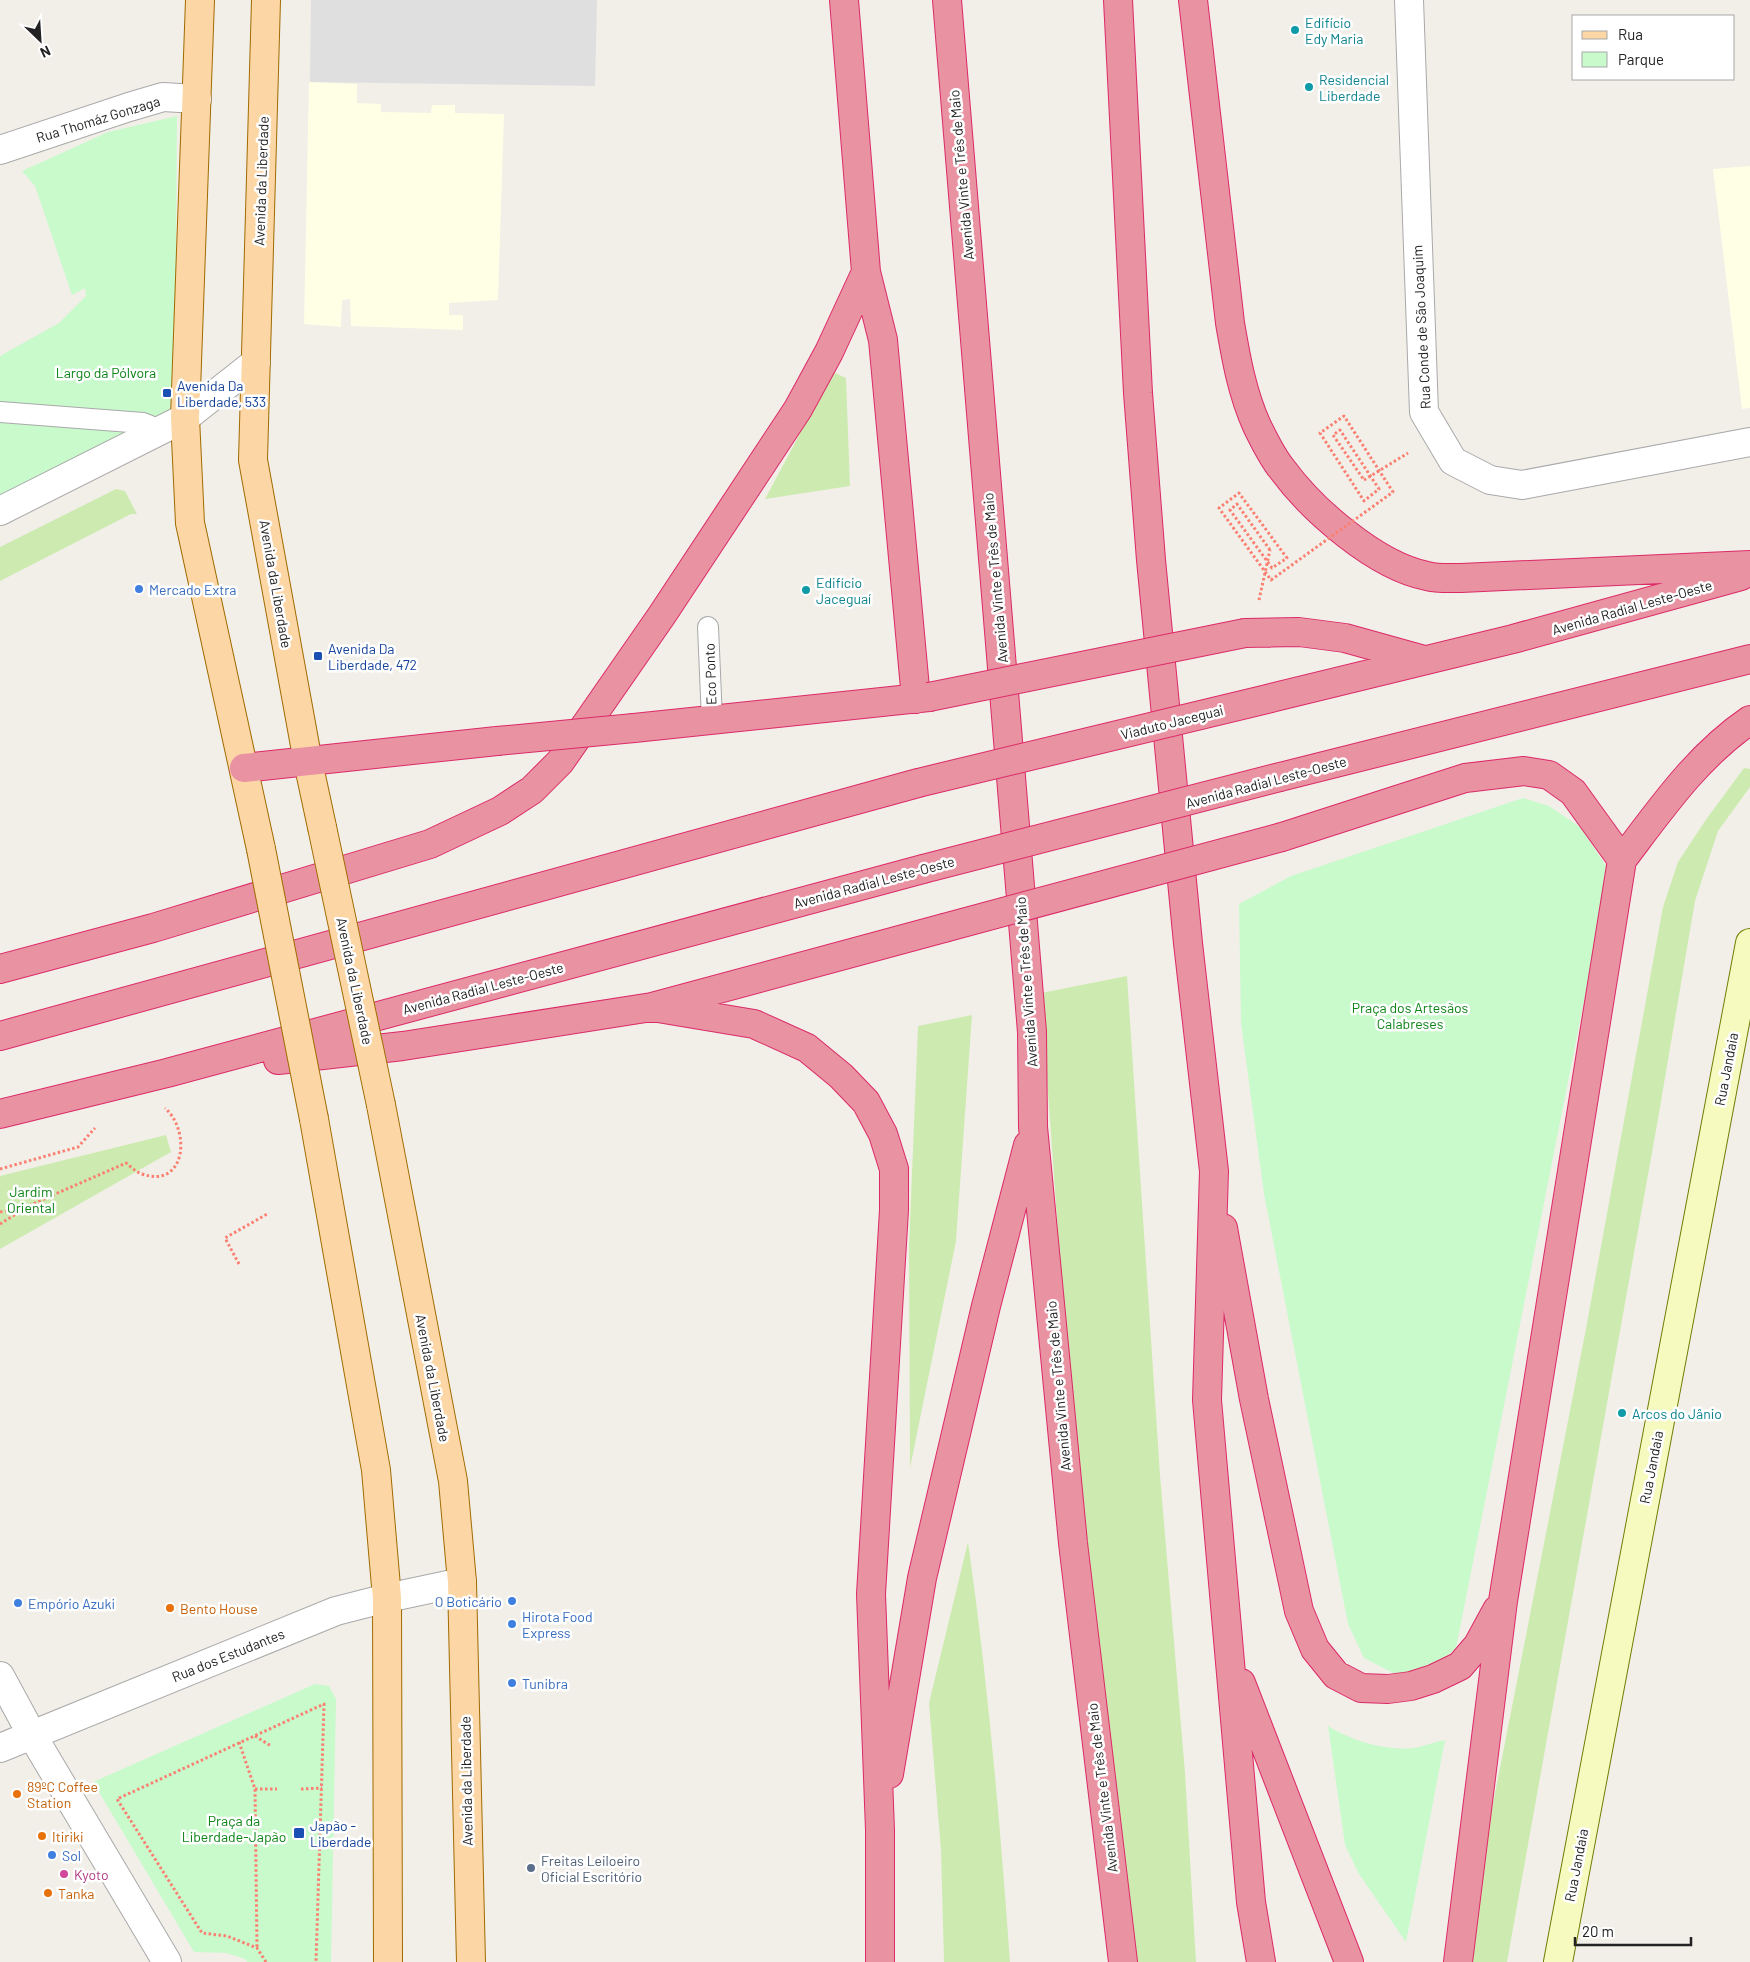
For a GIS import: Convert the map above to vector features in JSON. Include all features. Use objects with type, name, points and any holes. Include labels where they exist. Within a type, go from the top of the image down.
[{"type":"highway","points":[[844,0],[866,272],[883,340],[922,698]]},
{"type":"highway","name":"Avenida Vinte e Três de Maio","points":[[947,0],[1032,1032],[1033,1127],[1073,1543],[1123,1962]]},
{"type":"highway","points":[[1118,0],[1138,393],[1150,560],[1188,944],[1214,1171],[1254,1399],[1299,1611],[1315,1650],[1336,1675],[1361,1688],[1388,1690],[1411,1686],[1433,1679],[1460,1666],[1478,1645],[1503,1600]]},
{"type":"highway","points":[[1194,0],[1230,323],[1239,375],[1257,425],[1281,469],[1315,507],[1362,546],[1398,566],[1427,576],[1461,578],[1750,564]]},
{"type":"highway","points":[[0,969],[153,928],[430,844],[500,811],[532,790],[560,762],[662,615],[798,409],[829,352],[866,272]]},
{"type":"highway","name":"Avenida Radial Leste-Oeste","points":[[1426,661],[1513,640],[1750,573]]},
{"type":"highway","points":[[244,768],[922,698],[1248,633],[1299,632],[1345,638],[1426,661]]},
{"type":"highway","name":"Avenida Radial Leste-Oeste","points":[[0,1114],[168,1073],[923,869],[1750,659]]},
{"type":"highway","name":"Viaduto Jaceguai","points":[[0,1036],[918,783],[1426,661]]},
{"type":"highway","points":[[1458,1962],[1503,1600],[1622,860],[1692,770],[1732,732],[1750,720]]},
{"type":"highway","points":[[168,1073],[404,1046],[652,1007],[1282,836],[1465,778],[1524,771],[1549,776],[1573,792],[1622,860]]},
{"type":"highway","points":[[652,1007],[754,1024],[807,1048],[841,1076],[866,1102],[883,1134],[894,1169],[894,1210],[871,1594],[880,1830],[880,1962]]},
{"type":"highway","points":[[880,1830],[922,1578],[986,1306],[1033,1127]]},
{"type":"highway","points":[[1214,1171],[1207,1400],[1228,1652],[1252,1902],[1262,1962]]},
{"type":"highway","points":[[1228,1652],[1349,1962]]},
{"type":"main road","points":[[200,0],[186,418],[190,523],[261,849],[314,1119],[376,1470],[387,1598],[388,1962]]},
{"type":"main road","name":"Avenida da Liberdade","points":[[266,0],[253,460],[308,762],[381,1105],[453,1481],[462,1582],[471,1962]]},
{"type":"main road","name":"Rua Jandaia","points":[[1558,1962],[1750,943]]},
{"type":"street","name":"Rua Conde de São Joaquim","points":[[1408,0],[1424,412],[1452,461],[1490,480],[1522,485],[1750,442]]},
{"type":"street","name":"Rua Thomáz Gonzaga","points":[[0,150],[163,97],[197,99]]},
{"type":"street","points":[[0,511],[186,418],[256,362]]},
{"type":"street","name":"Rua dos Estudantes","points":[[0,1748],[336,1611],[462,1582]]},
{"type":"street","points":[[0,1676],[32,1735],[167,1962]]},
{"type":"lane","points":[[0,412],[143,423],[160,430]]},
{"type":"lane","name":"Eco Ponto","points":[[708,627],[712,720]]},
{"type":"path","points":[[1248,633],[1270,550],[1237,504],[1230,510],[1272,568],[1287,558],[1238,493],[1219,508],[1271,580],[1393,492],[1344,416],[1320,433],[1364,501],[1379,489],[1340,430],[1333,435],[1364,480],[1409,453]]},
{"type":"path","points":[[0,1224],[26,1207],[126,1164],[140,1174],[153,1177],[162,1176],[169,1172],[181,1157],[181,1136],[176,1122],[160,1104]]},
{"type":"path","points":[[0,1169],[78,1147],[97,1126]]},
{"type":"path","points":[[0,1212],[26,1207]]},
{"type":"path","points":[[239,1264],[225,1238],[269,1213]]},
{"type":"path","points":[[257,1948],[227,1936],[202,1933],[117,1799],[324,1704],[316,1962]]},
{"type":"path","points":[[254,1735],[271,1746]]},
{"type":"path","points":[[239,1742],[255,1789],[257,1948],[266,1962]]},
{"type":"path","points":[[301,1789],[322,1788]]},
{"type":"path","points":[[255,1789],[277,1789]]},
{"type":"shaded area","points":[[311,0],[597,0],[595,86],[310,82]]},
{"type":"shaded area","points":[[309,82],[357,84],[357,103],[381,104],[381,112],[431,113],[432,105],[455,105],[455,113],[504,114],[498,300],[449,303],[449,315],[463,315],[463,330],[351,326],[350,299],[342,300],[341,327],[304,324]]},
{"type":"shaded area","points":[[1750,166],[1750,408],[1742,409],[1713,169]]},
{"type":"green space","name":"Largo da Pólvora","points":[[177,116],[175,381],[172,409],[0,503],[0,356],[59,323],[86,296],[85,288],[72,295],[35,186],[22,171],[108,132]]},
{"type":"green space","points":[[833,372],[846,378],[850,486],[765,499]]},
{"type":"green space","points":[[116,489],[125,491],[137,514],[131,514],[0,581],[0,547]]},
{"type":"green space","points":[[1744,768],[1750,769],[1750,787],[1718,831],[1695,901],[1658,1119],[1507,1962],[1462,1962],[1585,1334],[1663,907],[1678,862]]},
{"type":"green space","name":"Praça dos Artesãos Calabreses","points":[[1523,798],[1549,806],[1580,827],[1606,866],[1597,935],[1456,1648],[1432,1669],[1399,1676],[1364,1658],[1348,1624],[1264,1194],[1241,1023],[1239,904],[1291,876]]},
{"type":"green space","points":[[1127,976],[1160,1475],[1185,1773],[1196,1962],[1130,1962],[1062,1289],[1041,993]]},
{"type":"green space","points":[[972,1015],[956,1241],[910,1468],[909,1247],[918,1026]]},
{"type":"green space","name":"Jardim Oriental","points":[[166,1135],[171,1152],[0,1249],[0,1176]]},
{"type":"green space","points":[[968,1542],[993,1752],[1010,1962],[944,1962],[941,1851],[929,1703]]},
{"type":"green space","name":"Praça da Liberdade-Japão","points":[[315,1684],[329,1686],[336,1699],[331,1962],[247,1962],[245,1959],[226,1953],[194,1952],[93,1782]]},
{"type":"green space","points":[[1328,1726],[1358,1740],[1392,1748],[1414,1748],[1445,1740],[1406,1942],[1359,1874],[1345,1845]]},
{"type":"place","name":"Edifício Edy Maria","points":[[1295,30]]},
{"type":"place","name":"Residencial Liberdade","points":[[1309,87]]},
{"type":"place","name":"Avenida Da Liberdade, 533","points":[[167,393]]},
{"type":"place","name":"Mercado Extra","points":[[139,589]]},
{"type":"place","name":"Edifício Jaceguaí","points":[[806,590]]},
{"type":"place","name":"Avenida Da Liberdade, 472","points":[[318,656]]},
{"type":"place","name":"Arcos do Jânio","points":[[1622,1413]]},
{"type":"place","name":"O Boticário","points":[[512,1601]]},
{"type":"place","name":"Empório Azuki","points":[[18,1603]]},
{"type":"place","name":"Bento House","points":[[170,1608]]},
{"type":"place","name":"Hirota Food Express","points":[[512,1624]]},
{"type":"place","name":"Tunibra","points":[[512,1683]]},
{"type":"place","name":"89ºC Coffee Station","points":[[17,1794]]},
{"type":"place","name":"Japão - Liberdade","points":[[299,1833]]},
{"type":"place","name":"Itiriki","points":[[42,1836]]},
{"type":"place","name":"Sol","points":[[52,1855]]},
{"type":"place","name":"Freitas Leiloeiro Oficial Escritório","points":[[531,1868]]},
{"type":"place","name":"Kyoto","points":[[64,1874]]},
{"type":"place","name":"Tanka","points":[[48,1893]]}]
